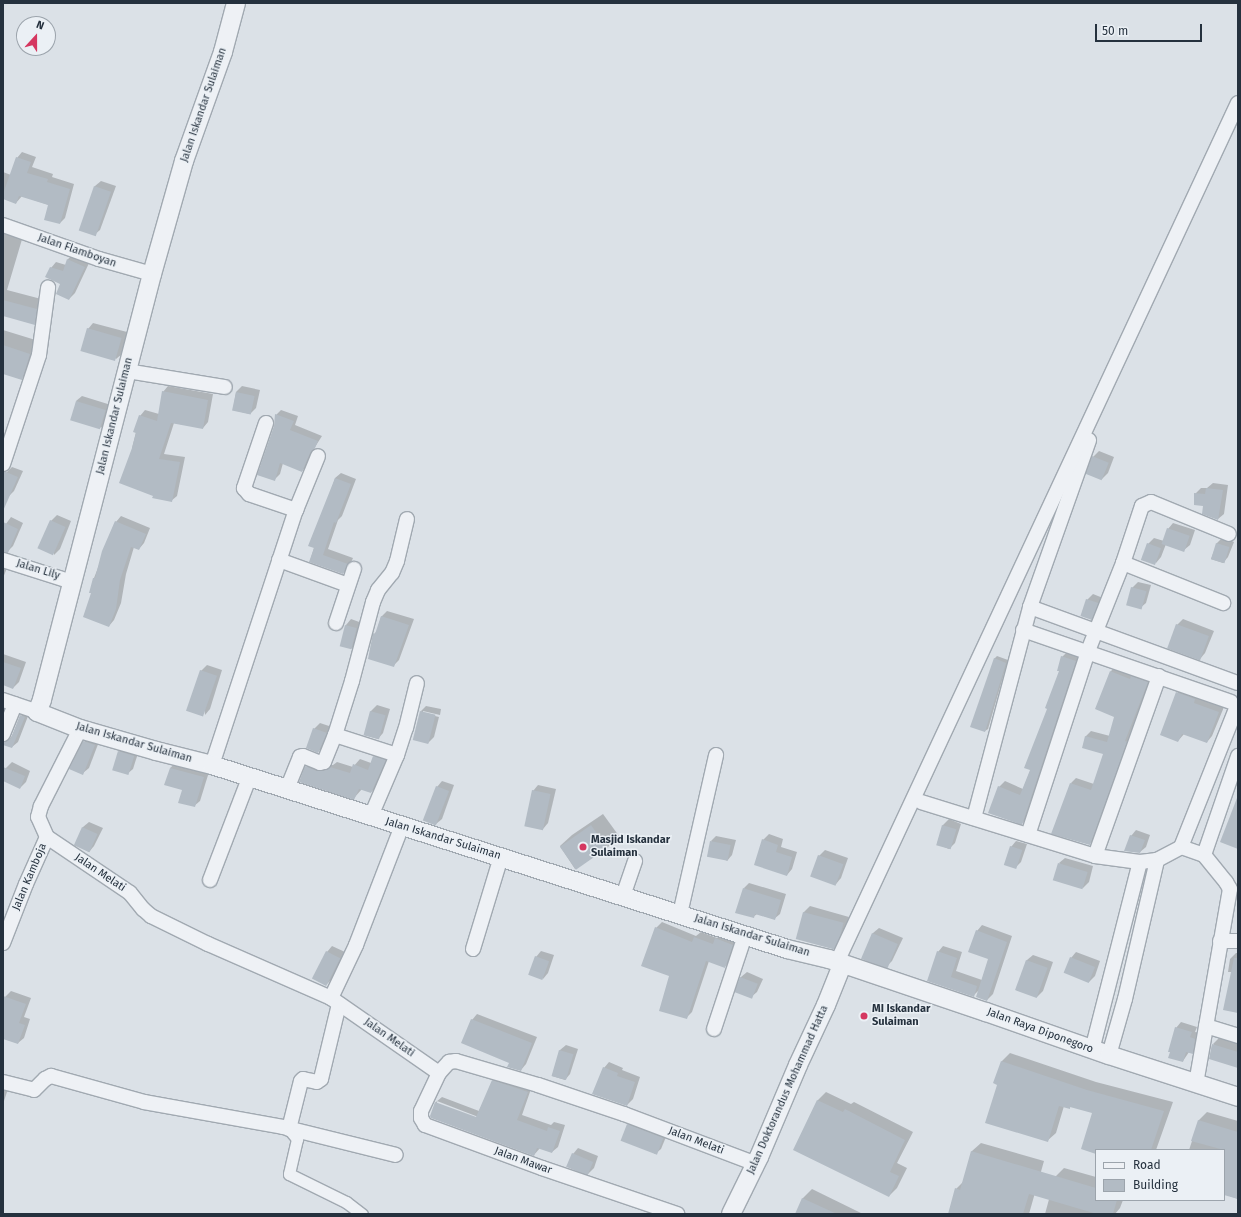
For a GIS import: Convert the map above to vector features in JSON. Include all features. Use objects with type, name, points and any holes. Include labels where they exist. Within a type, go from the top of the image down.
[{"type":"street","name":"Jalan Iskandar Sulaiman","points":[[236,3],[223,52],[184,161],[152,274],[42,700],[37,712],[80,729],[156,751],[212,764],[402,826],[839,964]]},
{"type":"street","points":[[839,964],[1238,103]]},
{"type":"street","name":"Jalan Flamboyan","points":[[3,225],[99,259],[152,274]]},
{"type":"street","points":[[3,464],[39,355],[48,288]]},
{"type":"street","points":[[127,371],[225,387]]},
{"type":"street","points":[[266,423],[244,488],[249,494],[296,510]]},
{"type":"street","points":[[974,818],[1023,630],[1089,440]]},
{"type":"street","points":[[212,764],[296,510],[318,456]]},
{"type":"street","points":[[1028,835],[1094,632],[1123,563],[1142,506],[1147,503],[1156,504],[1229,534]]},
{"type":"street","points":[[287,789],[300,757],[303,756],[323,763],[335,735],[352,681],[373,602],[378,590],[392,573],[397,561],[407,519]]},
{"type":"street","name":"Jalan Lily","points":[[3,560],[72,582]]},
{"type":"street","points":[[280,560],[348,585]]},
{"type":"street","points":[[1123,563],[1223,603]]},
{"type":"street","points":[[336,622],[354,569]]},
{"type":"street","points":[[921,802],[1096,856],[1140,862],[1157,860],[1181,847],[1235,707],[1232,692],[1238,684],[1094,632],[1030,607]]},
{"type":"street","points":[[1023,630],[1159,676],[1235,707]]},
{"type":"street","points":[[1096,856],[1159,676]]},
{"type":"street","points":[[371,816],[398,755],[417,683]]},
{"type":"street","points":[[3,734],[9,702],[37,712]]},
{"type":"street","name":"Jalan Kamboja","points":[[3,941],[47,837],[38,817],[41,806],[80,729]]},
{"type":"street","points":[[335,735],[398,755]]},
{"type":"street","points":[[680,914],[716,756]]},
{"type":"street","points":[[1204,855],[1238,756]]},
{"type":"street","points":[[210,880],[250,776]]},
{"type":"street","points":[[289,1129],[301,1081],[303,1079],[317,1082],[321,1079],[335,1001],[402,826]]},
{"type":"street","name":"Jalan Melati","points":[[47,837],[130,893],[151,916],[208,944],[335,1001],[440,1073],[449,1062],[456,1061],[538,1085],[624,1114],[756,1164]]},
{"type":"street","points":[[1181,847],[1204,855],[1230,889],[1196,1084]]},
{"type":"street","points":[[473,949],[501,857]]},
{"type":"street","points":[[1100,1052],[1125,999],[1157,860]]},
{"type":"street","points":[[623,896],[635,861]]},
{"type":"street","points":[[1100,1052],[1140,862]]},
{"type":"street","points":[[1134,886],[1150,889]]},
{"type":"street","points":[[714,1029],[745,935]]},
{"type":"street","points":[[1220,941],[1238,942]]},
{"type":"street","name":"Jalan Raya Diponegoro","points":[[839,964],[1238,1097]]},
{"type":"street","name":"Jalan Doktorandus Mohammad Hatta","points":[[731,1214],[756,1164],[798,1065],[826,1005],[839,964]]},
{"type":"street","points":[[1206,1026],[1238,1036]]},
{"type":"street","name":"Jalan Mawar","points":[[440,1073],[421,1111],[421,1118],[425,1125],[542,1168],[677,1214]]},
{"type":"street","points":[[3,1082],[34,1090],[45,1079],[51,1076],[144,1102],[289,1129],[396,1155]]},
{"type":"street","points":[[289,1129],[297,1139],[289,1174],[346,1202],[362,1214]]},
{"type":"building","points":[[16,157],[31,162],[27,173],[48,179],[47,182],[70,189],[60,224],[44,220],[48,205],[19,196],[16,204],[3,199],[3,194]]},
{"type":"building","points":[[94,186],[111,192],[96,236],[79,230]]},
{"type":"building","points":[[67,259],[85,267],[69,300],[56,294],[60,284],[45,277],[50,267],[63,271]]},
{"type":"building","points":[[3,300],[37,309],[35,325],[3,316]]},
{"type":"building","points":[[87,328],[122,338],[115,361],[80,351]]},
{"type":"building","points":[[3,345],[30,354],[22,380],[3,374]]},
{"type":"building","points":[[162,391],[208,400],[203,429],[171,423],[159,459],[180,462],[172,502],[152,498],[153,496],[119,483],[132,448],[136,433],[133,432],[139,415],[157,421]]},
{"type":"building","points":[[236,392],[255,396],[251,415],[232,411]]},
{"type":"building","points":[[76,401],[106,410],[100,429],[70,420]]},
{"type":"building","points":[[275,414],[294,421],[290,430],[318,441],[315,448],[310,453],[302,472],[280,463],[275,481],[257,475],[274,426]]},
{"type":"building","points":[[1092,456],[1109,463],[1102,480],[1085,474]]},
{"type":"building","points":[[3,472],[18,477],[3,511]]},
{"type":"building","points":[[335,478],[351,484],[336,523],[334,522],[323,555],[348,564],[343,574],[309,562],[314,548],[308,546]]},
{"type":"building","points":[[1206,488],[1223,490],[1218,520],[1202,514],[1203,506],[1194,505],[1194,493],[1205,494]]},
{"type":"building","points":[[50,520],[66,527],[53,555],[37,548]]},
{"type":"building","points":[[115,521],[146,534],[139,550],[131,547],[120,580],[116,609],[109,627],[83,617],[102,551]]},
{"type":"building","points":[[3,522],[18,529],[8,553],[3,552]]},
{"type":"building","points":[[1167,528],[1190,536],[1184,552],[1161,544]]},
{"type":"building","points":[[1147,543],[1161,548],[1155,565],[1141,560]]},
{"type":"building","points":[[1216,543],[1229,547],[1224,563],[1211,559]]},
{"type":"building","points":[[1131,587],[1146,591],[1142,609],[1126,605]]},
{"type":"building","points":[[1086,599],[1098,603],[1093,620],[1080,616]]},
{"type":"building","points":[[381,616],[409,625],[394,667],[368,659],[373,633],[375,634]]},
{"type":"building","points":[[1176,624],[1209,636],[1200,660],[1167,648]]},
{"type":"building","points":[[345,625],[357,628],[351,649],[340,646]]},
{"type":"building","points":[[1061,656],[1076,661],[1022,825],[988,813],[998,786],[1020,795],[1030,770],[1024,768],[1047,709],[1045,708],[1059,671],[1057,671]]},
{"type":"building","points":[[994,658],[1006,663],[985,732],[970,727]]},
{"type":"building","points":[[3,662],[21,668],[13,689],[3,685]]},
{"type":"building","points":[[200,670],[217,676],[203,717],[186,711]]},
{"type":"building","points":[[1110,671],[1130,679],[1131,676],[1148,682],[1125,741],[1127,742],[1090,845],[1051,834],[1070,783],[1091,790],[1103,754],[1082,748],[1085,736],[1107,742],[1114,717],[1095,709]]},
{"type":"building","points":[[1176,692],[1195,699],[1194,703],[1219,712],[1207,743],[1182,734],[1178,742],[1160,735]]},
{"type":"building","points":[[370,711],[385,715],[379,739],[364,735]]},
{"type":"building","points":[[420,711],[436,715],[428,744],[413,740]]},
{"type":"building","points":[[20,715],[25,717],[12,748],[3,745],[3,743],[11,738]]},
{"type":"building","points":[[313,728],[327,733],[318,753],[306,748]]},
{"type":"building","points":[[83,741],[95,745],[83,775],[69,769]]},
{"type":"building","points":[[118,751],[134,756],[128,775],[112,770]]},
{"type":"building","points":[[373,756],[386,760],[371,793],[359,789],[354,800],[299,782],[305,766],[317,771],[326,770],[330,767],[350,773],[353,764],[368,770]]},
{"type":"building","points":[[3,767],[25,776],[20,789],[3,781]]},
{"type":"building","points":[[170,768],[204,777],[195,807],[178,803],[182,790],[164,785]]},
{"type":"building","points":[[436,786],[449,791],[436,826],[423,821]]},
{"type":"building","points":[[532,790],[551,794],[543,830],[524,826]]},
{"type":"building","points":[[1238,798],[1238,849],[1220,842]]},
{"type":"building","name":"Masjid Iskandar Sulaiman","points":[[591,825],[607,848],[576,870],[560,847]]},
{"type":"building","points":[[942,825],[956,829],[951,849],[936,845]]},
{"type":"building","points":[[82,827],[98,834],[89,852],[74,845]]},
{"type":"building","points":[[1130,835],[1145,840],[1140,853],[1124,851]]},
{"type":"building","points":[[762,839],[778,845],[776,852],[792,857],[787,876],[754,865]]},
{"type":"building","points":[[710,841],[731,845],[728,861],[707,857]]},
{"type":"building","points":[[1010,846],[1022,850],[1016,869],[1004,865]]},
{"type":"building","points":[[818,855],[843,864],[836,886],[810,877]]},
{"type":"building","points":[[1058,863],[1088,872],[1082,889],[1053,880]]},
{"type":"building","points":[[743,888],[781,900],[775,920],[755,914],[754,918],[735,913]]},
{"type":"building","points":[[803,912],[844,923],[836,950],[796,939]]},
{"type":"building","points":[[655,927],[692,942],[694,937],[713,944],[715,938],[733,945],[725,968],[706,961],[687,1019],[659,1011],[669,976],[641,966]]},
{"type":"building","points":[[976,930],[1007,942],[987,1001],[976,997],[988,959],[968,952]]},
{"type":"building","points":[[872,933],[898,944],[887,970],[861,959]]},
{"type":"building","points":[[326,951],[340,958],[326,986],[312,979]]},
{"type":"building","points":[[937,951],[957,958],[951,977],[977,986],[974,997],[927,981]]},
{"type":"building","points":[[535,956],[549,961],[542,980],[528,975]]},
{"type":"building","points":[[1070,957],[1095,967],[1089,983],[1064,973]]},
{"type":"building","points":[[1234,958],[1238,958],[1238,1013],[1223,1010]]},
{"type":"building","points":[[1026,960],[1048,968],[1037,998],[1015,990]]},
{"type":"building","points":[[740,977],[758,984],[752,999],[734,992]]},
{"type":"building","points":[[3,996],[26,1004],[19,1023],[25,1025],[18,1044],[3,1039]]},
{"type":"building","points":[[471,1019],[532,1043],[521,1071],[507,1067],[509,1063],[461,1043]]},
{"type":"building","points":[[1175,1027],[1192,1032],[1190,1037],[1195,1039],[1193,1054],[1186,1052],[1183,1062],[1168,1058],[1170,1052],[1168,1052]]},
{"type":"building","points":[[1212,1044],[1238,1052],[1238,1068],[1209,1059]]},
{"type":"building","points":[[559,1050],[573,1054],[566,1080],[552,1076]]},
{"type":"building","points":[[1001,1061],[1087,1090],[1164,1111],[1151,1149],[1095,1149],[1095,1154],[1081,1149],[1092,1113],[1070,1107],[1070,1109],[1059,1106],[1048,1142],[985,1123],[997,1085],[993,1083]]},
{"type":"building","points":[[603,1067],[618,1073],[617,1076],[635,1082],[627,1106],[592,1094]]},
{"type":"building","points":[[492,1080],[528,1092],[517,1120],[547,1131],[548,1127],[560,1131],[552,1153],[537,1148],[534,1156],[431,1118],[430,1116],[435,1102],[476,1117]]},
{"type":"building","points":[[817,1100],[843,1112],[845,1109],[905,1140],[890,1172],[899,1176],[889,1197],[793,1150]]},
{"type":"building","points":[[1198,1120],[1238,1132],[1238,1199],[1225,1195],[1225,1149],[1191,1141]]},
{"type":"building","points":[[627,1124],[663,1138],[657,1155],[621,1141]]},
{"type":"building","points":[[971,1151],[1095,1188],[1095,1201],[1117,1201],[1113,1214],[1097,1214],[1029,1194],[1023,1214],[948,1214],[955,1188],[960,1190]]},
{"type":"building","points":[[572,1153],[593,1162],[587,1176],[566,1167]]},
{"type":"building","points":[[802,1198],[837,1214],[795,1214]]},
{"type":"place","name":"Masjid Iskandar Sulaiman","points":[[583,847]]},
{"type":"place","name":"MI Iskandar Sulaiman","points":[[864,1016]]}]
